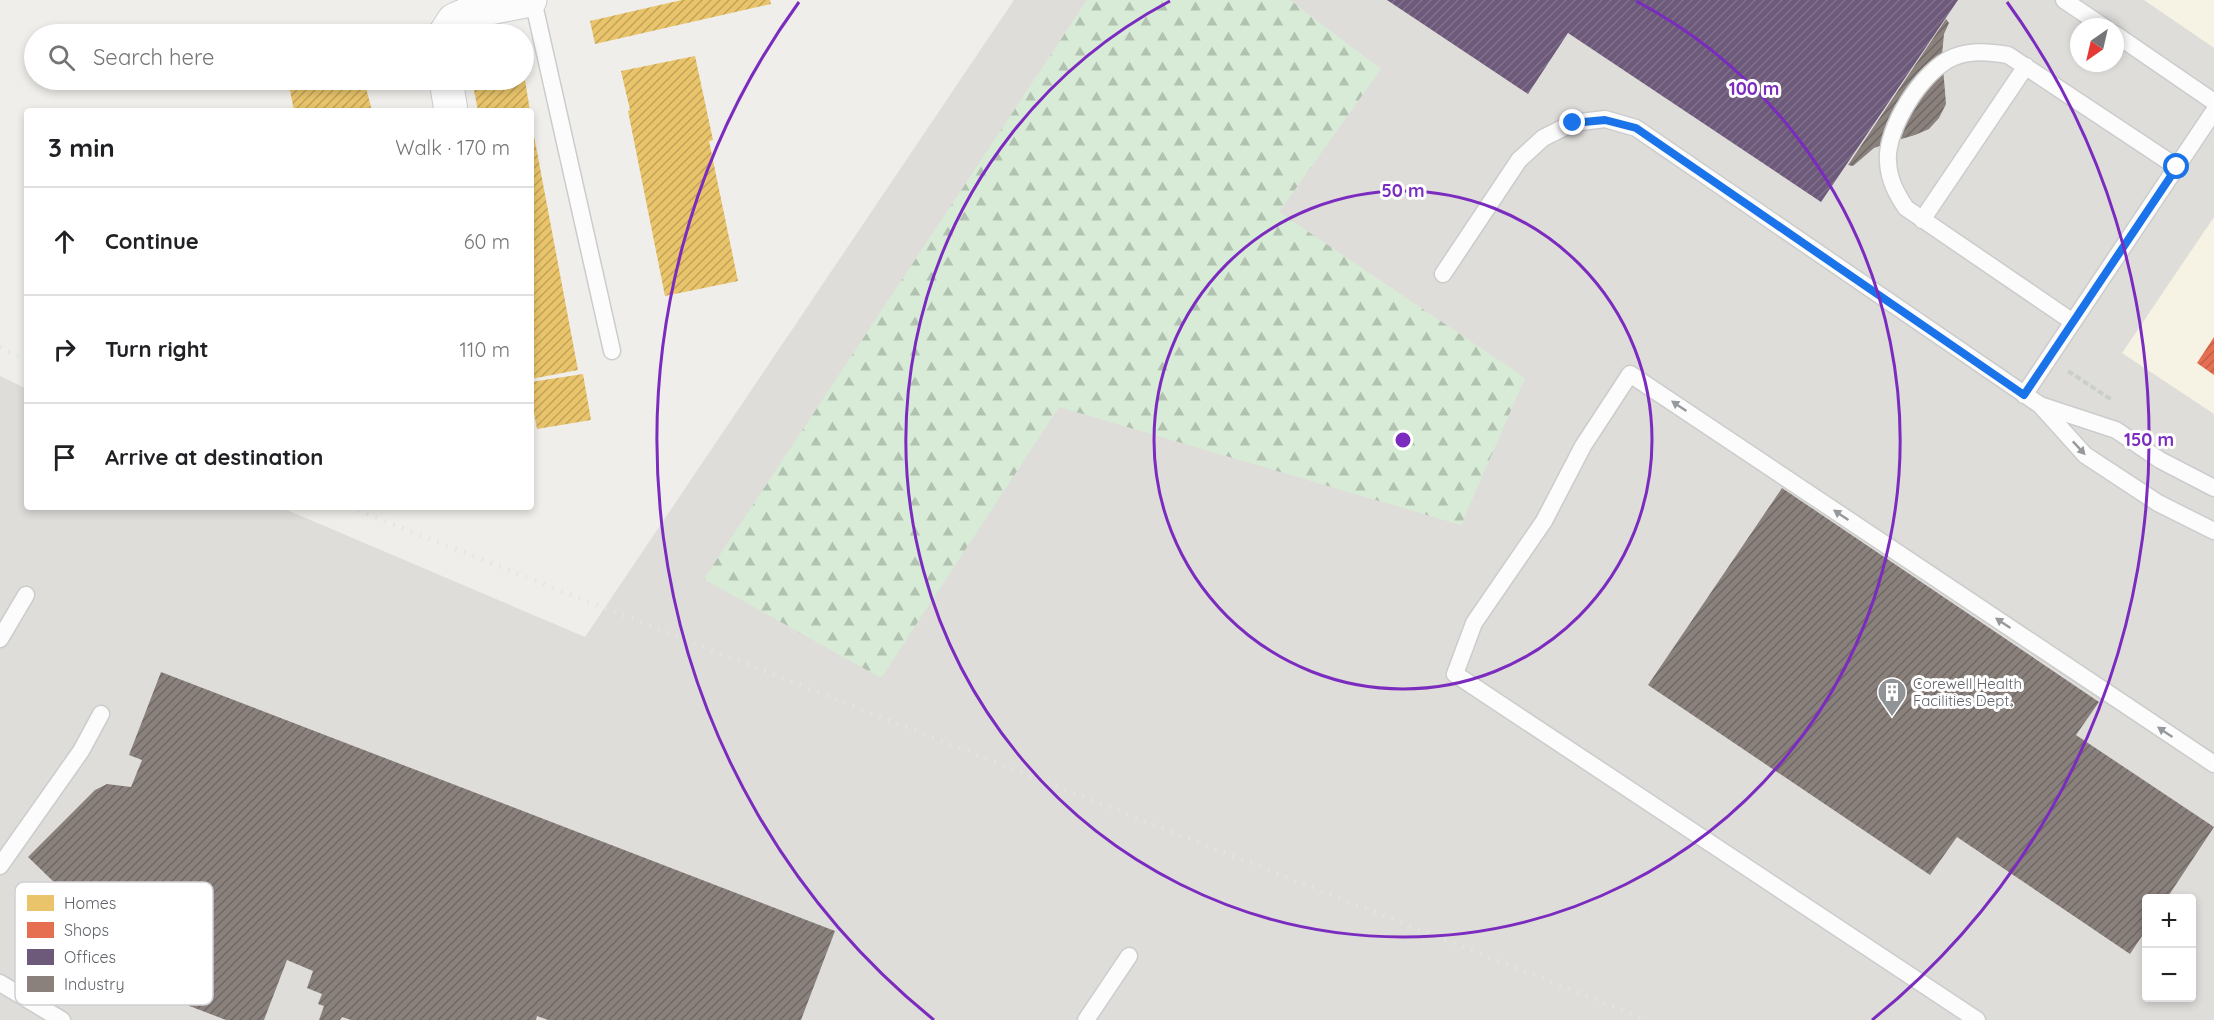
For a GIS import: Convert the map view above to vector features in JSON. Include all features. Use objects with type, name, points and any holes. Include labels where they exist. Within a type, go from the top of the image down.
[{"type":"street","points":[[451,24],[454,20],[475,11],[532,0]]},
{"type":"street","points":[[448,90],[451,108]]},
{"type":"lane","points":[[532,0],[612,351]]},
{"type":"lane","points":[[2064,0],[2091,18]]},
{"type":"lane","points":[[2124,40],[2214,102]]},
{"type":"lane","points":[[2073,322],[1906,208],[1892,185],[1887,160],[1893,130],[1908,101],[1928,76],[1953,57],[1979,51],[2008,55],[2177,167]]},
{"type":"lane","points":[[1922,219],[2026,66]]},
{"type":"lane","points":[[2024,395],[2214,111]]},
{"type":"lane","points":[[1443,274],[1519,160],[1543,138],[1573,123],[1605,120],[1636,128],[2040,405],[2115,430],[2160,460],[2214,488]]},
{"type":"lane","points":[[1977,1020],[1455,674],[1474,624],[1544,521],[1582,446],[1630,374],[2214,764]]},
{"type":"lane","points":[[2040,405],[2085,455],[2158,503],[2214,531]]},
{"type":"lane","points":[[0,639],[26,595]]},
{"type":"lane","points":[[0,866],[81,751],[101,714]]},
{"type":"lane","points":[[1086,1020],[1129,956]]},
{"type":"lane","points":[[0,983],[15,992]]},
{"type":"lane","points":[[37,1005],[62,1020]]},
{"type":"shaded area","points":[[1014,0],[2144,0],[2214,48],[2214,217],[2122,353],[2214,414],[2214,1020],[0,1020],[0,376],[24,388],[24,510],[287,510],[585,637]]},
{"type":"shaded area","points":[[2144,0],[2214,0],[2214,48]]},
{"type":"shaded area","points":[[2214,217],[2214,414],[2122,353]]},
{"type":"green space","points":[[1087,0],[1290,0],[1381,69],[1279,212],[1525,378],[1461,525],[1059,407],[881,678],[704,579]]},
{"type":"building: Homes","points":[[682,0],[770,0],[771,4],[595,44],[590,21]]},
{"type":"building: Homes","points":[[695,56],[713,140],[709,141],[738,281],[665,296],[621,71]]},
{"type":"building: Homes","points":[[290,90],[367,90],[371,108],[293,108]]},
{"type":"building: Homes","points":[[474,90],[527,90],[530,108],[477,108]]},
{"type":"building: Homes","points":[[534,136],[578,370],[534,378]]},
{"type":"building: Homes","points":[[583,374],[591,420],[537,429],[534,412],[534,382]]},
{"type":"building: Shops","points":[[2214,337],[2214,375],[2197,363]]},
{"type":"building: Offices","points":[[1387,0],[1958,0],[1821,202],[1568,33],[1528,94]]},
{"type":"building: Industry","points":[[1946,19],[1949,23],[1944,34],[1942,55],[1946,104],[1939,118],[1929,129],[1874,148],[1853,166],[1848,165]]},
{"type":"building: Industry","name":"Corewell Health Facilities Dept.","points":[[1782,488],[2099,702],[2076,735],[2214,827],[2170,894],[2142,894],[2142,936],[2130,954],[1957,837],[1930,875],[1648,685]]},
{"type":"building: Industry","points":[[161,672],[835,931],[801,1020],[548,1020],[537,1016],[536,1020],[351,1020],[342,1017],[340,1020],[319,1020],[324,1006],[318,1004],[322,994],[307,988],[313,971],[287,960],[264,1020],[226,1020],[187,1005],[213,1005],[213,882],[54,882],[28,857],[95,790],[107,784],[131,787],[142,760],[129,755]]},
{"type":"railway","points":[[0,347],[24,359]]},
{"type":"railway","points":[[357,510],[1648,1020]]},
{"type":"place","name":"Corewell Health Facilities Dept.","points":[[1892,718]]},
{"type":"route","points":[[1573,123],[1605,120],[1636,128],[2024,395],[2177,167]]}]
